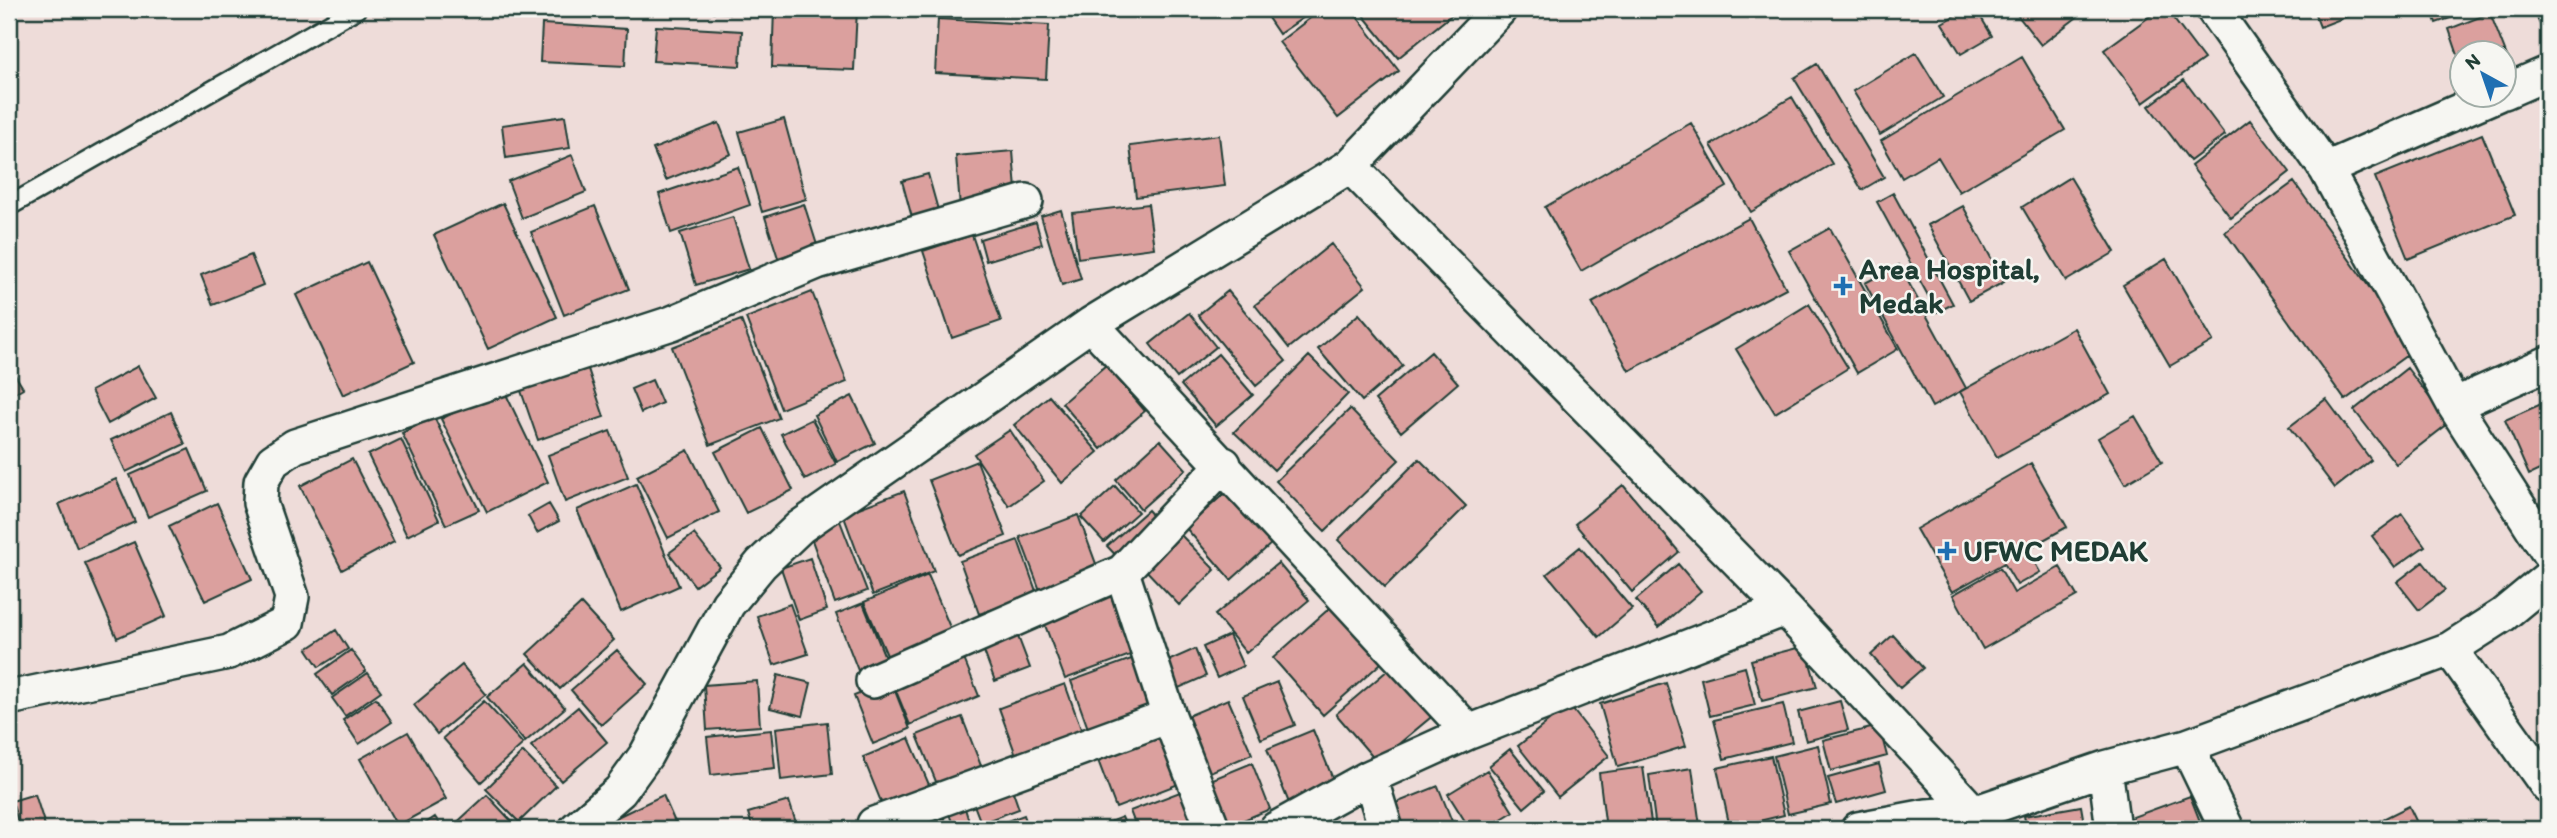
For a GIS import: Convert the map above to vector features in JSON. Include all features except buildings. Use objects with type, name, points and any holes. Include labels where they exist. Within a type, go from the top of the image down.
[{"type":"street","points":[[576,829],[621,791],[646,755],[728,604],[761,564],[800,527],[1090,324],[1350,166],[1500,9]]},
{"type":"street","points":[[2213,9],[2326,169],[2454,405],[2548,552]]},
{"type":"street","points":[[2518,86],[2548,73]]},
{"type":"street","points":[[2326,169],[2466,108]]},
{"type":"street","points":[[1350,166],[1785,609],[1974,813]]},
{"type":"street","points":[[9,698],[229,652],[260,639],[287,623],[292,597],[260,502],[261,482],[273,461],[295,446],[672,323],[817,262],[1026,201]]},
{"type":"street","points":[[1090,324],[1224,464],[1469,732]]},
{"type":"street","points":[[2454,405],[2548,363]]},
{"type":"street","points":[[873,681],[1122,572],[1224,464]]},
{"type":"street","points":[[1122,572],[1169,716],[1213,829]]},
{"type":"street","points":[[1858,829],[1928,823],[1974,813],[2105,768],[2187,746],[2450,649],[2502,615],[2548,578]]},
{"type":"street","points":[[1276,829],[1370,777],[1469,732],[1785,609]]},
{"type":"street","points":[[2450,649],[2548,787]]},
{"type":"street","points":[[874,824],[1169,716]]},
{"type":"street","points":[[2187,746],[2227,829]]},
{"type":"street","points":[[2105,768],[2113,829]]},
{"type":"street","points":[[1370,777],[1386,829]]},
{"type":"lane","points":[[9,206],[356,9]]},
{"type":"place","name":"Area Hospital, Medak","points":[[1843,286]]},
{"type":"place","name":"UFWC MEDAK","points":[[1947,551]]}]
